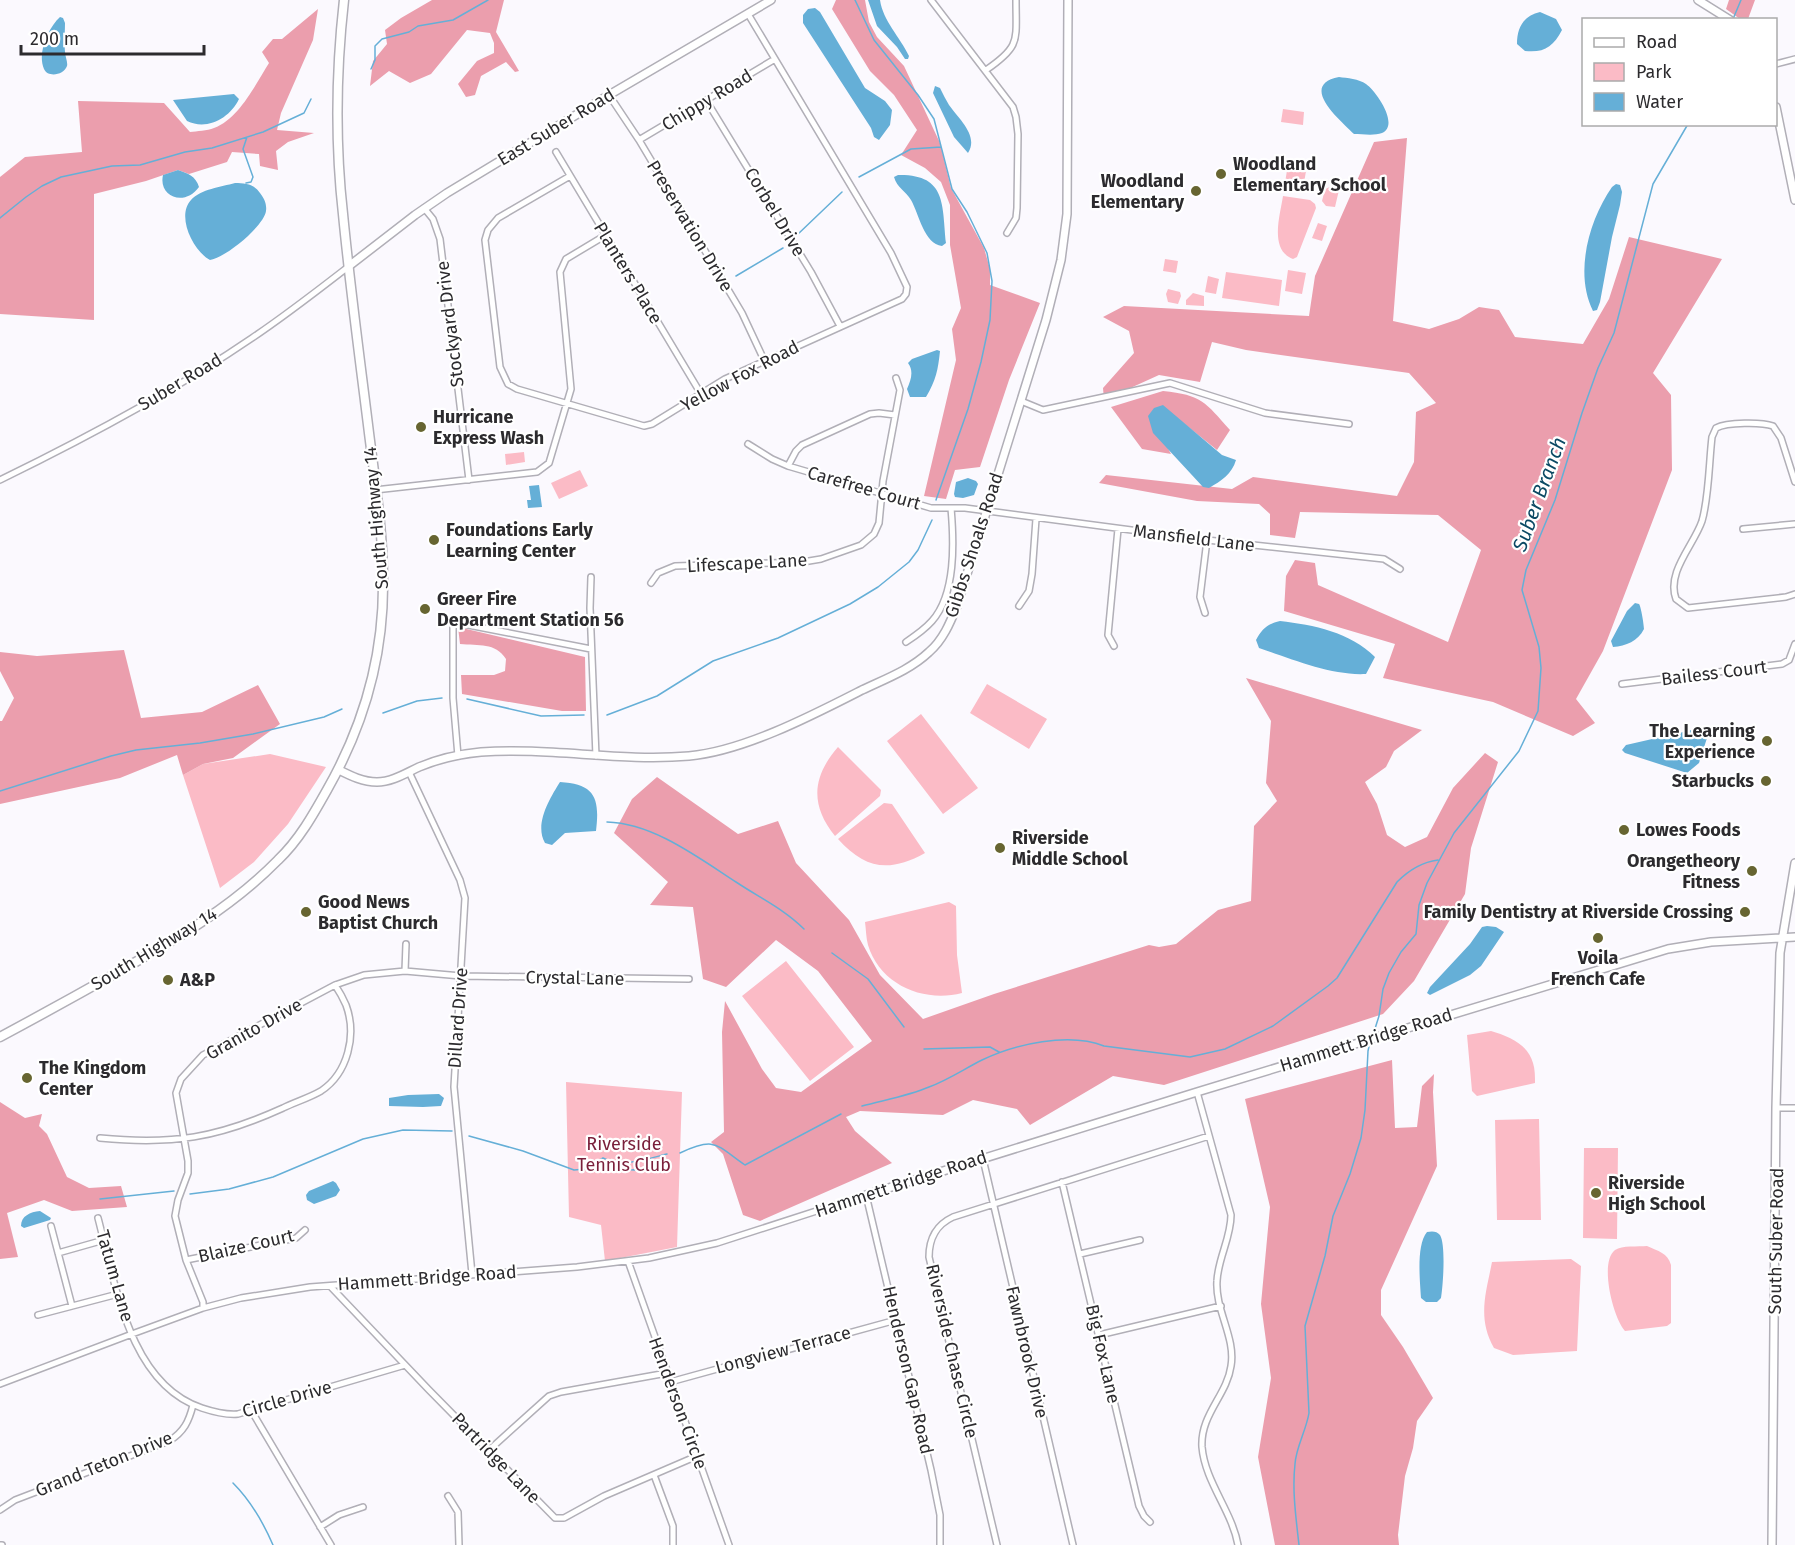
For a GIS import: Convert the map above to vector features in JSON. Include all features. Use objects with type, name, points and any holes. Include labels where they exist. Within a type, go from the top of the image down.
[{"type":"main road","name":"South Highway 14","points":[[0,1037],[171,943],[244,891],[280,858],[305,828],[339,770],[365,707],[382,623],[384,576],[341,189],[338,70],[344,0]]},
{"type":"street","name":"East Suber Road","points":[[349,267],[424,208],[609,95],[771,0]]},
{"type":"street","points":[[931,0],[1006,95],[1016,117],[1017,208],[1016,218],[1007,233]]},
{"type":"street","points":[[986,70],[1005,57],[1014,45],[1016,0]]},
{"type":"street","name":"Gibbs Shoals Road","points":[[339,770],[357,779],[377,782],[397,778],[433,763],[458,756],[503,751],[596,756],[676,757],[704,754],[730,748],[835,704],[915,664],[934,647],[951,622],[957,606],[1046,320],[1064,244],[1067,214],[1068,0]]},
{"type":"street","points":[[1698,0],[1727,18]]},
{"type":"street","name":"Yellow Fox Road","points":[[570,176],[498,218],[488,230],[485,240],[502,375],[508,384],[517,389],[644,426],[652,424],[764,360],[902,298],[906,294],[907,287],[891,253],[748,14]]},
{"type":"street","name":"Chippy Road","points":[[639,140],[775,59]]},
{"type":"street","points":[[1777,64],[1795,59]]},
{"type":"street","name":"Preservation Drive","points":[[609,95],[639,140],[742,314],[764,360]]},
{"type":"street","name":"Corbel Drive","points":[[706,100],[811,272],[840,326]]},
{"type":"street","points":[[1777,112],[1795,200]]},
{"type":"street","name":"Planters Place","points":[[556,152],[701,394]]},
{"type":"street","name":"Stockyard Drive","points":[[424,208],[433,219],[440,239],[469,480]]},
{"type":"street","points":[[375,490],[537,472],[549,463],[571,390],[560,272],[566,259],[606,235]]},
{"type":"street","name":"Suber Road","points":[[0,480],[55,453],[178,385],[253,338],[349,267]]},
{"type":"street","name":"Lifescape Lane","points":[[651,584],[658,573],[675,566],[803,562],[821,559],[861,545],[874,534],[879,523],[881,494],[900,390],[896,378]]},
{"type":"street","points":[[1021,400],[1044,410],[1170,383],[1265,413],[1349,424]]},
{"type":"street","points":[[788,466],[802,445],[870,414],[895,415]]},
{"type":"street","points":[[1794,478],[1781,438],[1773,426],[1722,425],[1716,428],[1712,437],[1702,520],[1682,560],[1674,593],[1683,606],[1693,608],[1795,594]]},
{"type":"street","name":"Carefree Court","points":[[748,444],[788,466],[881,494],[932,508],[986,511]]},
{"type":"street","points":[[906,642],[932,622],[939,612],[950,579],[954,557],[951,508]]},
{"type":"street","name":"Mansfield Lane","points":[[986,511],[1036,519],[1384,560],[1400,569]]},
{"type":"street","points":[[1019,606],[1029,591],[1036,519]]},
{"type":"street","points":[[1743,529],[1795,524]]},
{"type":"street","points":[[1114,646],[1108,635],[1118,529]]},
{"type":"street","points":[[1205,613],[1200,597],[1208,540]]},
{"type":"street","points":[[591,577],[591,649],[596,756]]},
{"type":"street","points":[[458,756],[453,698],[453,622],[591,649]]},
{"type":"street","name":"Bailess Court","points":[[1622,684],[1782,664],[1789,660],[1795,644]]},
{"type":"street","name":"Dillard Drive","points":[[409,772],[464,890],[454,1087],[472,1274]]},
{"type":"street","points":[[1782,938],[1795,863]]},
{"type":"street","name":"Hammett Bridge Road","points":[[0,1384],[203,1308],[262,1293],[628,1261],[717,1243],[1197,1092],[1668,949],[1711,942],[1795,937]]},
{"type":"street","name":"South Suber Road","points":[[1772,1545],[1776,1108],[1782,938]]},
{"type":"street","points":[[405,971],[406,944]]},
{"type":"street","name":"Granito Drive","points":[[203,1308],[203,1302],[186,1260],[175,1216],[188,1173],[176,1093],[181,1079],[191,1066],[203,1055],[335,985],[364,975],[405,971],[461,976]]},
{"type":"street","name":"Crystal Lane","points":[[461,976],[688,979]]},
{"type":"street","points":[[100,1138],[131,1141],[184,1140],[225,1131],[255,1121],[320,1091],[333,1080],[344,1063],[350,1046],[351,1026],[346,1004],[335,985]]},
{"type":"street","points":[[1197,1092],[1231,1215],[1230,1230],[1217,1279],[1232,1365],[1227,1380],[1206,1420],[1202,1448],[1207,1470],[1231,1522],[1238,1545]]},
{"type":"street","points":[[1776,1108],[1795,1108]]},
{"type":"street","name":"Riverside Chase Circle","points":[[997,1545],[929,1250],[933,1234],[947,1220],[1209,1136]]},
{"type":"street","name":"Fawnbrook Drive","points":[[982,1159],[1073,1545]]},
{"type":"street","name":"Big Fox Lane","points":[[1062,1182],[1139,1506],[1150,1522]]},
{"type":"street","name":"Henderson Gap Road","points":[[866,1195],[939,1505],[940,1545]]},
{"type":"street","name":"Tatum Lane","points":[[98,1218],[118,1294],[132,1334]]},
{"type":"street","points":[[51,1226],[72,1306]]},
{"type":"street","name":"Blaize Court","points":[[186,1260],[296,1238],[305,1230]]},
{"type":"street","points":[[1080,1254],[1140,1239]]},
{"type":"street","points":[[58,1253],[104,1240]]},
{"type":"street","name":"Henderson Circle","points":[[628,1261],[729,1545]]},
{"type":"street","name":"Partridge Lane","points":[[330,1286],[488,1451],[553,1516],[559,1519],[697,1456]]},
{"type":"street","points":[[38,1315],[118,1294]]},
{"type":"street","points":[[1099,1335],[1221,1306]]},
{"type":"street","name":"Longview Terrace","points":[[670,1382],[896,1320]]},
{"type":"street","name":"Circle Drive","points":[[132,1334],[159,1381],[171,1392],[193,1405],[225,1414],[251,1410],[405,1365]]},
{"type":"street","points":[[488,1451],[549,1396],[667,1373]]},
{"type":"street","name":"Grand Teton Drive","points":[[0,1510],[15,1500],[169,1440],[180,1433],[187,1424],[193,1405]]},
{"type":"street","points":[[251,1410],[331,1545]]},
{"type":"street","points":[[654,1475],[673,1526],[673,1545]]},
{"type":"street","points":[[448,1496],[458,1512],[459,1545]]},
{"type":"street","points":[[320,1527],[339,1515],[363,1507]]},
{"type":"green space","points":[[1283,109],[1304,112],[1303,125],[1281,122]]},
{"type":"green space","points":[[1288,164],[1307,165],[1304,183],[1292,180],[1285,183]]},
{"type":"green space","points":[[1330,187],[1339,190],[1335,207],[1326,206],[1322,201],[1325,189]]},
{"type":"green space","points":[[1283,196],[1310,200],[1316,208],[1297,257],[1293,259],[1286,255],[1278,240]]},
{"type":"green space","points":[[1318,223],[1327,226],[1322,241],[1312,238]]},
{"type":"green space","points":[[1165,259],[1178,261],[1176,273],[1163,271]]},
{"type":"green space","points":[[1288,270],[1306,273],[1302,294],[1285,291]]},
{"type":"green space","points":[[1226,272],[1282,280],[1279,306],[1222,298]]},
{"type":"green space","points":[[1208,276],[1219,279],[1216,294],[1205,292]]},
{"type":"green space","points":[[1168,289],[1180,292],[1178,304],[1168,302],[1166,294]]},
{"type":"green space","points":[[1193,293],[1204,296],[1204,306],[1186,305],[1186,300]]},
{"type":"green space","points":[[524,452],[525,462],[506,465],[505,454]]},
{"type":"green space","points":[[580,470],[588,486],[559,499],[551,483]]},
{"type":"green space","points":[[987,684],[1047,719],[1029,749],[970,713]]},
{"type":"green space","points":[[921,714],[978,788],[943,814],[887,741]]},
{"type":"green space","points":[[838,747],[881,790],[880,796],[835,836],[821,813],[817,791],[823,769]]},
{"type":"green space","points":[[270,754],[326,767],[288,824],[254,862],[220,888],[183,775],[203,764]]},
{"type":"green space","points":[[884,803],[892,804],[925,853],[900,863],[878,865],[858,857],[838,839]]},
{"type":"green space","points":[[949,902],[956,906],[957,955],[962,993],[933,995],[905,988],[882,971],[874,959],[867,942],[865,922]]},
{"type":"green space","points":[[786,961],[854,1047],[810,1081],[742,996]]},
{"type":"green space","points":[[1491,1031],[1510,1038],[1527,1051],[1534,1065],[1535,1083],[1477,1096],[1472,1091],[1467,1035]]},
{"type":"green space","name":"Riverside Tennis Club","points":[[566,1082],[682,1092],[677,1247],[605,1261],[601,1225],[569,1217]]},
{"type":"green space","points":[[1539,1119],[1541,1220],[1497,1220],[1495,1120]]},
{"type":"green space","points":[[1584,1148],[1618,1148],[1617,1239],[1583,1238]]},
{"type":"green space","points":[[1647,1246],[1659,1251],[1670,1261],[1671,1323],[1667,1326],[1625,1331],[1612,1303],[1608,1277],[1610,1256],[1618,1248]]},
{"type":"green space","points":[[1571,1259],[1581,1266],[1577,1351],[1513,1355],[1494,1348],[1484,1316],[1492,1262]]},
{"type":"shaded area","points":[[432,0],[504,0],[496,32],[519,71],[515,72],[506,62],[481,76],[475,95],[466,97],[458,84],[477,61],[494,53],[494,43],[490,33],[467,30],[431,74],[410,83],[389,71],[370,86],[373,61],[387,44],[385,30]]},
{"type":"shaded area","points":[[836,0],[865,0],[869,22],[877,37],[904,66],[940,143],[951,188],[984,248],[990,269],[990,285],[1040,303],[1009,380],[980,467],[955,470],[946,499],[924,496],[956,360],[952,329],[961,308],[950,245],[950,205],[941,182],[925,168],[901,155],[917,130],[894,95],[870,71],[832,9]]},
{"type":"shaded area","points":[[1729,0],[1755,0],[1748,18],[1739,18],[1726,9]]},
{"type":"shaded area","points":[[318,9],[313,40],[281,113],[277,130],[314,133],[288,142],[276,151],[278,170],[260,166],[259,154],[232,152],[227,162],[189,174],[178,170],[94,194],[94,320],[0,314],[0,177],[25,157],[82,152],[78,101],[164,103],[190,132],[214,128],[231,117],[252,91],[269,63],[262,52],[273,39],[282,39]]},
{"type":"shaded area","points":[[1407,138],[1393,321],[1429,329],[1459,319],[1479,307],[1499,310],[1515,337],[1583,344],[1609,299],[1629,237],[1722,259],[1653,373],[1671,395],[1672,470],[1603,651],[1576,699],[1595,723],[1573,736],[1493,702],[1383,678],[1395,644],[1284,611],[1286,576],[1295,560],[1315,563],[1318,585],[1448,642],[1481,550],[1438,515],[1300,512],[1295,538],[1270,535],[1270,514],[1259,504],[1197,501],[1099,483],[1106,475],[1232,489],[1253,477],[1397,496],[1414,462],[1416,412],[1436,403],[1409,373],[1246,350],[1212,342],[1200,382],[1159,375],[1104,400],[1103,388],[1134,353],[1129,331],[1103,317],[1124,306],[1309,316],[1315,276],[1374,142]]},
{"type":"shaded area","points":[[1163,391],[1186,395],[1202,402],[1230,430],[1217,450],[1166,409],[1151,417],[1171,454],[1142,449],[1111,407]]},
{"type":"shaded area","points":[[458,627],[585,657],[586,711],[562,711],[462,694],[461,675],[494,675],[505,671],[506,659],[492,647],[460,644]]},
{"type":"shaded area","points":[[124,650],[141,718],[202,712],[258,685],[280,724],[233,758],[203,764],[183,775],[177,755],[120,778],[0,804],[0,721],[14,698],[0,671],[0,652],[37,656]]},
{"type":"shaded area","points":[[1246,678],[1422,730],[1394,751],[1386,767],[1365,782],[1377,804],[1387,835],[1405,847],[1427,837],[1453,788],[1485,753],[1498,762],[1471,848],[1465,894],[1414,981],[1383,1014],[1164,1085],[1113,1076],[1030,1125],[1017,1109],[973,1100],[943,1115],[860,1111],[846,1117],[855,1131],[892,1163],[760,1221],[743,1215],[723,1154],[711,1142],[724,1132],[722,1032],[725,1001],[762,1069],[776,1088],[801,1092],[872,1041],[818,971],[776,940],[726,987],[703,979],[693,907],[650,905],[668,882],[614,833],[632,799],[657,777],[738,834],[778,821],[796,863],[849,920],[880,975],[923,1019],[1149,945],[1159,947],[1176,944],[1218,910],[1251,901],[1254,826],[1277,801],[1266,783],[1271,721]]},
{"type":"shaded area","points":[[1392,1060],[1395,1128],[1417,1127],[1422,1086],[1434,1074],[1437,1166],[1381,1290],[1381,1315],[1433,1398],[1417,1421],[1413,1448],[1405,1476],[1398,1535],[1399,1545],[1275,1545],[1258,1457],[1271,1378],[1261,1304],[1270,1207],[1245,1099]]},
{"type":"shaded area","points":[[0,1102],[25,1118],[42,1114],[39,1126],[47,1134],[67,1177],[89,1188],[121,1186],[127,1207],[72,1211],[44,1200],[7,1213],[18,1257],[0,1259]]},
{"type":"water","points":[[868,0],[880,0],[892,29],[909,56],[908,59],[905,59],[877,26]]},
{"type":"water","points":[[815,8],[820,12],[865,88],[885,101],[892,110],[890,125],[879,140],[874,137],[871,128],[803,23],[803,15],[808,9]]},
{"type":"water","points":[[1540,12],[1556,19],[1562,30],[1547,48],[1525,51],[1517,44],[1518,33],[1529,16]]},
{"type":"water","points":[[60,17],[65,23],[67,66],[63,72],[49,74],[42,63],[43,48],[51,28]]},
{"type":"water","points":[[1339,77],[1360,81],[1370,88],[1384,108],[1388,123],[1387,129],[1379,134],[1354,134],[1332,112],[1322,95],[1322,87],[1327,81]]},
{"type":"water","points":[[935,86],[940,88],[969,134],[971,147],[968,153],[954,137],[933,93]]},
{"type":"water","points":[[234,94],[239,99],[230,112],[217,121],[202,124],[187,121],[173,100]]},
{"type":"water","points":[[178,170],[188,174],[198,183],[199,187],[187,197],[174,197],[165,189],[163,183],[163,175]]},
{"type":"water","points":[[914,176],[926,180],[939,194],[944,216],[946,243],[942,246],[936,244],[926,234],[911,200],[895,181],[894,177]]},
{"type":"water","points":[[235,183],[249,185],[258,190],[265,201],[266,211],[259,225],[243,240],[225,254],[210,260],[198,249],[188,233],[185,215],[187,207],[191,200],[200,193]]},
{"type":"water","points":[[1616,184],[1620,185],[1622,192],[1620,205],[1600,302],[1597,310],[1593,311],[1587,296],[1585,280],[1587,247],[1597,215],[1604,200]]},
{"type":"water","points":[[940,351],[937,369],[926,397],[910,397],[907,389],[911,379],[908,363],[912,359]]},
{"type":"water","points":[[1163,405],[1222,455],[1236,460],[1232,469],[1222,480],[1209,488],[1203,487],[1153,433],[1148,416],[1154,408]]},
{"type":"water","points":[[968,478],[978,484],[974,495],[963,498],[955,497],[956,482]]},
{"type":"water","points":[[539,485],[542,507],[528,508],[527,500],[531,500],[529,486]]},
{"type":"water","points":[[1635,603],[1640,605],[1644,629],[1631,642],[1613,647],[1611,641],[1627,611]]},
{"type":"water","points":[[1280,621],[1331,631],[1354,641],[1375,657],[1366,674],[1353,674],[1312,666],[1259,648],[1256,640],[1260,633],[1268,625]]},
{"type":"water","points":[[1696,729],[1705,730],[1707,738],[1699,763],[1687,773],[1625,753],[1622,750],[1626,745]]},
{"type":"water","points":[[560,782],[581,786],[593,795],[597,810],[596,831],[565,833],[552,845],[545,843],[542,836],[542,820],[548,803]]},
{"type":"water","points":[[1482,927],[1496,927],[1504,932],[1481,966],[1470,975],[1430,995],[1427,993]]},
{"type":"water","points":[[439,1094],[444,1098],[441,1106],[389,1106],[389,1098]]},
{"type":"water","points":[[666,1167],[665,1173],[624,1170]]},
{"type":"water","points":[[333,1181],[340,1190],[336,1196],[314,1204],[307,1200],[306,1195],[309,1191]]},
{"type":"water","points":[[40,1211],[51,1218],[50,1220],[24,1228],[21,1226],[27,1215]]},
{"type":"water","points":[[1427,1232],[1439,1234],[1443,1247],[1442,1292],[1437,1302],[1426,1302],[1421,1298],[1420,1254]]},
{"type":"waterway","points":[[371,69],[375,60],[375,46],[382,39],[409,32],[418,26],[453,20],[488,0]]},
{"type":"waterway","points":[[855,0],[874,40],[934,119],[952,189],[967,212],[987,253],[992,281],[990,320],[981,362],[968,409],[936,500]]},
{"type":"waterway","name":"Suber Branch","points":[[1733,18],[1741,0]]},
{"type":"waterway","points":[[0,218],[42,186],[61,177],[112,166],[140,165],[185,152],[212,148],[263,132],[304,113],[311,99]]},
{"type":"waterway","name":"Suber Branch","points":[[1373,1035],[1379,1016],[1383,989],[1389,973],[1401,952],[1416,934],[1419,905],[1427,883],[1454,833],[1519,751],[1538,711],[1541,668],[1539,647],[1522,590],[1526,570],[1555,500],[1582,413],[1598,368],[1614,333],[1653,184],[1687,126]]},
{"type":"waterway","points":[[246,183],[251,182],[253,177],[243,149],[247,137]]},
{"type":"waterway","points":[[859,177],[911,149],[941,147]]},
{"type":"waterway","points":[[797,235],[842,192]]},
{"type":"waterway","points":[[736,276],[783,248]]},
{"type":"waterway","points":[[607,715],[657,696],[713,661],[778,638],[850,604],[878,587],[909,562],[918,550],[932,520]]},
{"type":"waterway","points":[[383,713],[417,701],[442,698]]},
{"type":"waterway","points":[[467,699],[541,716],[584,715]]},
{"type":"waterway","points":[[0,791],[136,750],[253,734],[324,717],[342,709]]},
{"type":"waterway","points":[[607,822],[641,828],[675,843],[780,910],[804,929]]},
{"type":"waterway","points":[[862,1106],[921,1090],[995,1054],[1042,1042],[1075,1040],[1190,1057],[1225,1049],[1273,1026],[1328,986],[1337,978],[1397,882],[1416,868],[1438,860]]},
{"type":"waterway","points":[[832,953],[868,979],[904,1027]]},
{"type":"waterway","points":[[1299,1545],[1294,1474],[1297,1451],[1309,1413],[1305,1326],[1325,1256],[1333,1216],[1350,1174],[1361,1138],[1370,1042]]},
{"type":"waterway","points":[[924,1049],[990,1047],[999,1052]]},
{"type":"waterway","points":[[680,1153],[701,1145],[715,1145],[745,1165],[841,1114]]},
{"type":"waterway","points":[[190,1194],[229,1189],[273,1177],[363,1139],[403,1130],[452,1131]]},
{"type":"waterway","points":[[469,1136],[523,1151],[574,1170],[586,1169],[603,1158],[626,1162],[667,1154]]},
{"type":"waterway","points":[[100,1199],[174,1191]]},
{"type":"waterway","points":[[233,1483],[256,1512],[273,1545]]},
{"type":"place","name":"Woodland Elementary School","points":[[1221,174]]},
{"type":"place","name":"Woodland Elementary","points":[[1196,191]]},
{"type":"place","name":"Hurricane Express Wash","points":[[421,427]]},
{"type":"place","name":"Foundations Early Learning Center","points":[[434,540]]},
{"type":"place","name":"Greer Fire Department Station 56","points":[[425,609]]},
{"type":"place","name":"The Learning Experience","points":[[1767,741]]},
{"type":"place","name":"Starbucks","points":[[1766,781]]},
{"type":"place","name":"Lowes Foods","points":[[1624,830]]},
{"type":"place","name":"Riverside Middle School","points":[[1000,848]]},
{"type":"place","name":"Orangetheory Fitness","points":[[1752,871]]},
{"type":"place","name":"Good News Baptist Church","points":[[306,912]]},
{"type":"place","name":"Family Dentistry at Riverside Crossing","points":[[1745,912]]},
{"type":"place","name":"Voila French Cafe","points":[[1598,938]]},
{"type":"place","name":"A&P","points":[[168,980]]},
{"type":"place","name":"The Kingdom Center","points":[[27,1078]]},
{"type":"place","name":"Riverside High School","points":[[1596,1193]]}]
